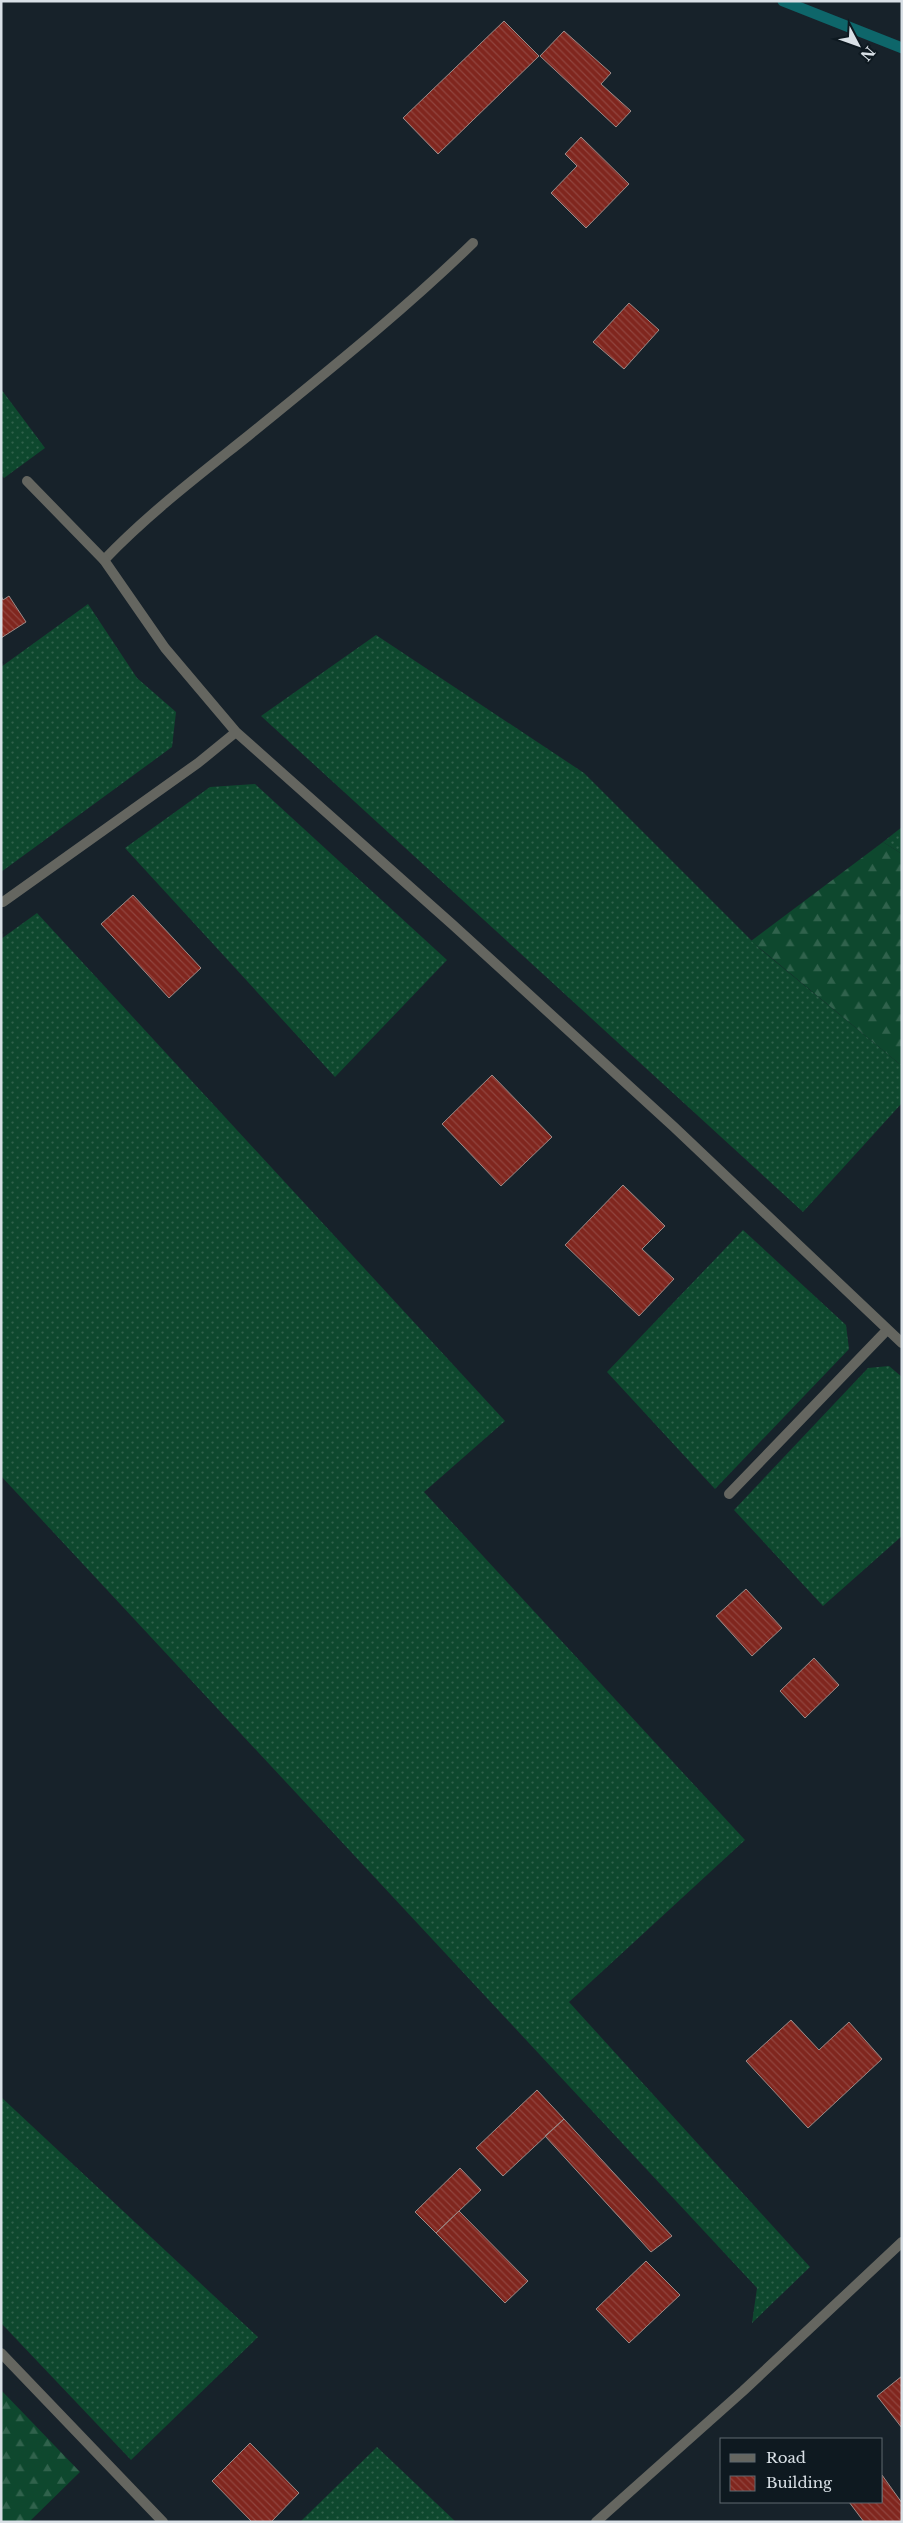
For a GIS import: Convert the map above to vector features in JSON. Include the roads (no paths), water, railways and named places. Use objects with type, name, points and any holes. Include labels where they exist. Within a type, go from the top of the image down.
[{"type":"street","points":[[104,560],[162,503],[247,436],[431,284],[472,243]]},
{"type":"street","points":[[27,481],[104,560],[166,648],[236,732],[674,1127],[902,1343]]},
{"type":"street","points":[[4,902],[198,763],[236,732]]},
{"type":"street","points":[[729,1494],[887,1330]]},
{"type":"street","points":[[596,2522],[786,2352],[902,2242]]},
{"type":"street","points":[[1,2353],[162,2522]]},
{"type":"waterway","points":[[783,1],[902,48]]}]
